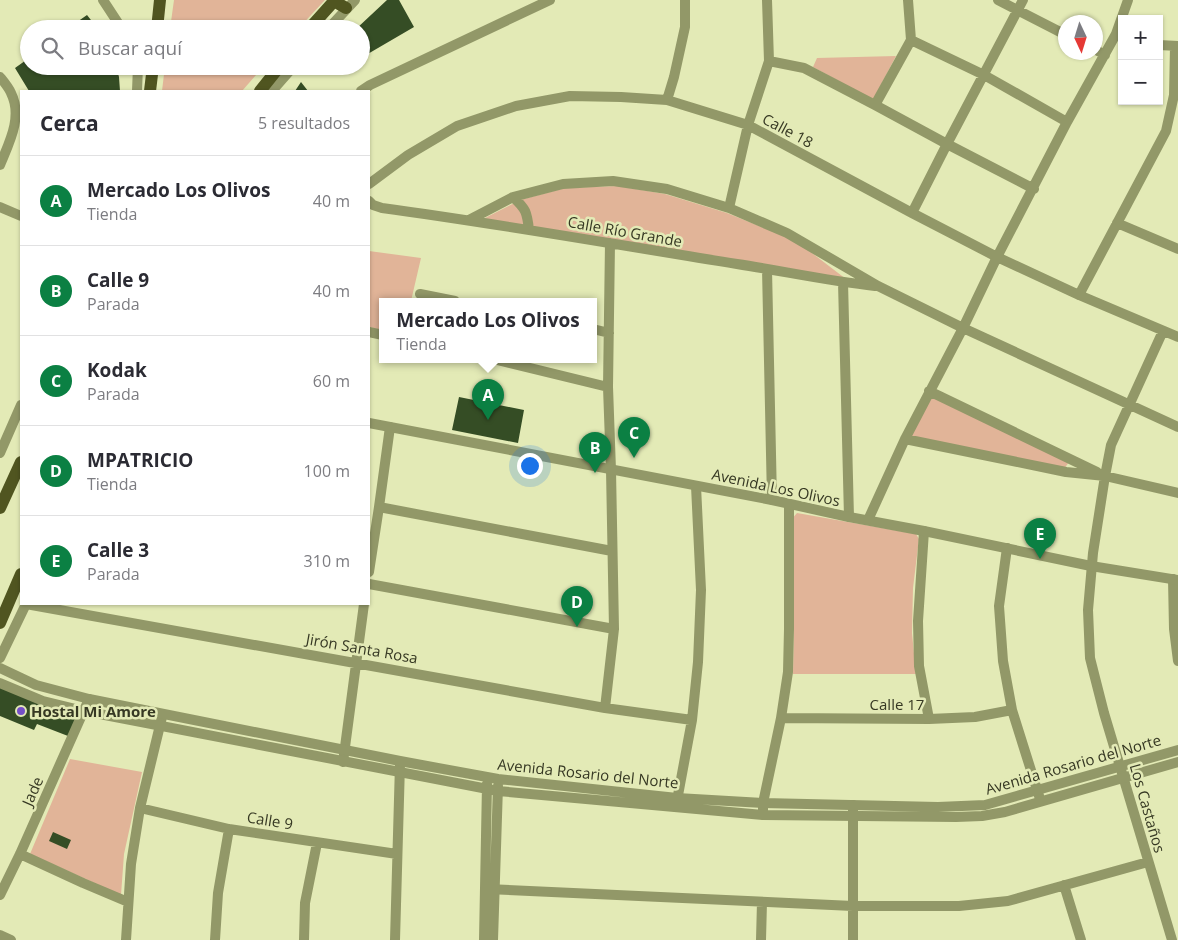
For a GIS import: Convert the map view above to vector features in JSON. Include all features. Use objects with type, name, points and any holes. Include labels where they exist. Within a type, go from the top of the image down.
[{"type":"main road","points":[[158,20],[160,0]]},
{"type":"main road","points":[[317,20],[334,0],[350,4]]},
{"type":"main road","points":[[150,90],[152,75]]},
{"type":"main road","points":[[261,90],[273,75]]},
{"type":"main road","points":[[0,508],[20,464]]},
{"type":"main road","points":[[0,623],[16,600],[20,579]]},
{"type":"street","points":[[103,0],[116,20]]},
{"type":"street","points":[[362,90],[550,0]]},
{"type":"street","points":[[667,100],[685,27],[685,0]]},
{"type":"street","points":[[729,208],[748,125],[769,61],[767,0]]},
{"type":"street","points":[[875,105],[911,40],[908,0]]},
{"type":"street","points":[[998,0],[1058,31]]},
{"type":"street","points":[[912,213],[1023,0]]},
{"type":"street","points":[[1124,15],[1128,0]]},
{"type":"street","points":[[336,20],[350,4]]},
{"type":"street","points":[[1103,50],[1118,37]]},
{"type":"street","points":[[911,40],[984,75],[1067,122]]},
{"type":"street","points":[[1079,295],[1166,131],[1174,95],[1176,46],[1163,46]]},
{"type":"street","points":[[868,520],[905,439],[963,328],[997,257],[1034,189],[1097,60]]},
{"type":"street","points":[[769,61],[804,68],[1034,189]]},
{"type":"street","points":[[136,90],[137,75]]},
{"type":"street","points":[[273,90],[286,75]]},
{"type":"street","points":[[0,77],[11,93],[15,104],[13,134],[0,165]]},
{"type":"street","points":[[11,93],[20,98]]},
{"type":"street","name":"Calle 18","points":[[370,183],[408,155],[457,126],[516,106],[570,96],[667,100],[748,125],[997,257],[1079,295],[1178,337]]},
{"type":"street","points":[[1166,131],[1178,132]]},
{"type":"street","points":[[469,220],[513,197],[563,184],[613,181],[667,189],[729,208],[787,233],[878,286],[963,328],[1178,427]]},
{"type":"street","points":[[513,197],[523,207],[527,216],[528,230]]},
{"type":"street","name":"Calle Río Grande","points":[[370,202],[382,208],[469,220],[842,282],[878,286]]},
{"type":"street","points":[[0,207],[20,216]]},
{"type":"street","points":[[1117,222],[1178,249]]},
{"type":"street","points":[[605,708],[614,629],[608,387],[610,243]]},
{"type":"street","points":[[767,269],[772,500]]},
{"type":"street","points":[[842,282],[849,517]]},
{"type":"street","points":[[420,294],[439,298]]},
{"type":"street","points":[[597,330],[609,333]]},
{"type":"street","name":"Los Castaños","points":[[1163,331],[1111,445],[1091,566],[1088,610],[1090,658],[1104,713],[1172,940]]},
{"type":"street","points":[[510,363],[608,387]]},
{"type":"street","points":[[929,391],[1105,476]]},
{"type":"street","points":[[0,453],[20,407]]},
{"type":"street","name":"Avenida Los Olivos","points":[[370,423],[772,500],[1091,566],[1175,579]]},
{"type":"street","points":[[370,566],[390,427]]},
{"type":"street","points":[[905,439],[1066,472],[1105,476],[1177,490]]},
{"type":"street","points":[[676,802],[692,720],[698,662],[701,590],[696,486]]},
{"type":"street","points":[[763,814],[763,803],[781,718],[788,672],[788,504]]},
{"type":"street","points":[[380,507],[612,551]]},
{"type":"street","points":[[924,531],[918,621],[919,666],[929,720]]},
{"type":"street","points":[[1007,548],[999,606],[1003,661],[1012,710],[1041,802]]},
{"type":"street","points":[[1175,579],[1174,629],[1178,660]]},
{"type":"street","points":[[370,584],[614,629]]},
{"type":"street","points":[[0,658],[26,605]]},
{"type":"street","name":"Jirón Santa Rosa","points":[[32,605],[605,708],[692,720]]},
{"type":"street","points":[[343,762],[364,605]]},
{"type":"street","name":"Avenida Rosario del Norte","points":[[0,668],[36,685],[89,699],[344,750],[399,767],[493,790],[676,802],[763,803],[956,817],[982,816],[1005,812],[1178,762]]},
{"type":"street","name":"Avenida Rosario del Norte","points":[[0,683],[43,700],[84,711],[343,762],[488,777],[763,814],[985,805],[1178,750]]},
{"type":"street","name":"Jade","points":[[0,895],[89,699]]},
{"type":"street","name":"Calle 17","points":[[781,718],[929,720],[975,717],[1012,710]]},
{"type":"street","points":[[126,940],[131,864],[140,808],[162,714]]},
{"type":"street","points":[[395,940],[399,767]]},
{"type":"street","points":[[488,777],[493,790]]},
{"type":"street","points":[[484,940],[490,889],[493,790],[498,779]]},
{"type":"street","name":"Calle 9","points":[[140,808],[230,829],[397,854]]},
{"type":"street","points":[[853,811],[853,940]]},
{"type":"street","points":[[215,940],[218,894],[230,829]]},
{"type":"street","points":[[304,940],[305,903],[317,843]]},
{"type":"street","points":[[20,854],[128,902]]},
{"type":"street","points":[[490,889],[853,906],[959,906],[1008,901],[1148,862]]},
{"type":"street","points":[[1064,885],[1080,940]]},
{"type":"street","points":[[490,889],[493,940]]},
{"type":"street","points":[[761,940],[762,902]]},
{"type":"street","points":[[0,935],[11,940]]},
{"type":"shaded area","points":[[174,0],[325,0],[306,20],[171,20]]},
{"type":"shaded area","points":[[896,56],[873,100],[813,67],[817,58]]},
{"type":"shaded area","points":[[164,75],[256,75],[243,90],[162,90]]},
{"type":"shaded area","points":[[618,186],[665,194],[727,213],[784,236],[808,250],[846,279],[483,219],[520,200],[565,188]]},
{"type":"shaded area","points":[[370,251],[421,258],[412,298],[379,298],[379,329],[370,327]]},
{"type":"shaded area","points":[[932,396],[1069,462],[1064,469],[910,438]]},
{"type":"shaded area","points":[[797,513],[916,534],[919,539],[913,588],[912,633],[916,674],[793,674],[794,628],[791,520]]},
{"type":"shaded area","points":[[70,759],[142,772],[124,854],[121,895],[30,854]]},
{"type":"building","points":[[387,0],[399,0],[414,27],[370,53],[370,20],[366,20]]},
{"type":"building","points":[[87,15],[91,20],[80,20]]},
{"type":"building","points":[[20,64],[20,75],[118,75],[120,90],[28,90],[15,68]]},
{"type":"building","points":[[301,82],[307,90],[296,90]]},
{"type":"building","points":[[459,397],[524,410],[518,443],[452,430]]},
{"type":"building","name":"Hostal Mi Amore","points":[[0,687],[76,718],[68,736],[37,724],[34,730],[0,716]]},
{"type":"building","points":[[53,832],[71,840],[67,849],[49,841]]},
{"type":"place","name":"Mercado Los Olivos","points":[[488,420]]},
{"type":"place","name":"Kodak","points":[[634,458]]},
{"type":"place","name":"Calle 9","points":[[595,473]]},
{"type":"place","name":"Calle 3","points":[[1040,559]]},
{"type":"place","name":"MPATRICIO","points":[[577,627]]},
{"type":"place","name":"Hostal Mi Amore","points":[[21,711]]}]
